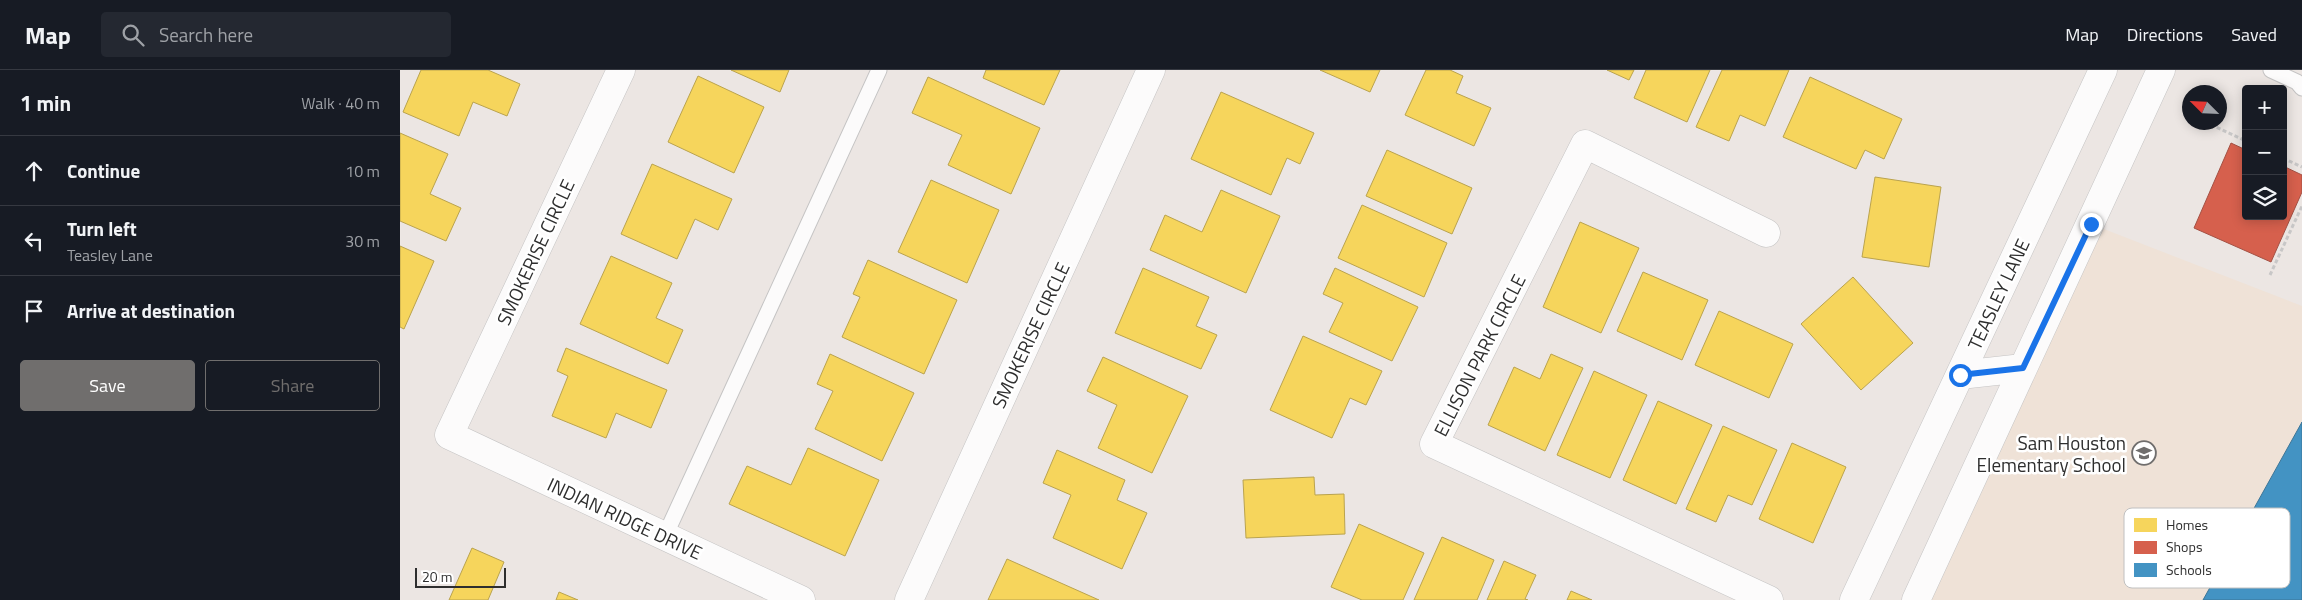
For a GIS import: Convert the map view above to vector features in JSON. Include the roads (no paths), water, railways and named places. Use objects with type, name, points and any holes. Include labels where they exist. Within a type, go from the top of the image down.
[{"type":"street","name":"SMOKERISE CIRCLE","points":[[449,435],[621,70]]},
{"type":"street","name":"SMOKERISE CIRCLE","points":[[909,600],[1151,70]]},
{"type":"street","name":"TEASLEY LANE","points":[[1854,600],[2103,70]]},
{"type":"street","points":[[1916,600],[2161,70]]},
{"type":"street","name":"ELLISON PARK CIRCLE","points":[[1766,233],[1585,144],[1434,444],[1769,600]]},
{"type":"street","points":[[1960,375],[2023,368]]},
{"type":"street","name":"INDIAN RIDGE DRIVE","points":[[449,435],[801,600]]},
{"type":"lane","points":[[665,536],[879,70]]},
{"type":"lane","points":[[2271,70],[2300,81]]},
{"type":"place","name":"Sam Houston Elementary School","points":[[2144,453]]}]
